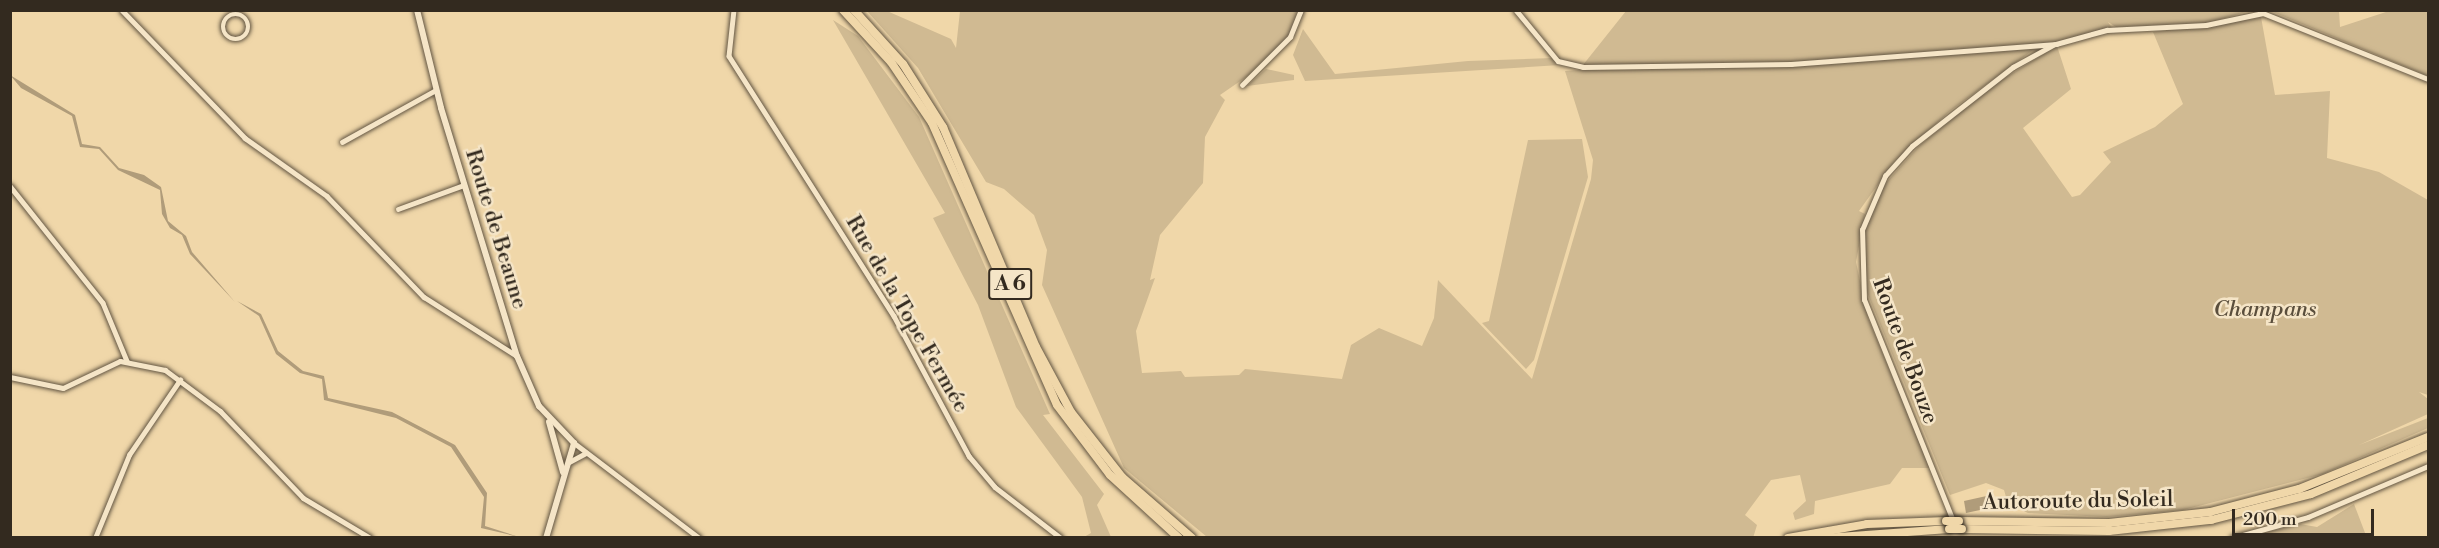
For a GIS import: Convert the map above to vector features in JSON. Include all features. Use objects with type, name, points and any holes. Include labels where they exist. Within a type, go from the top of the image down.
[{"type":"highway","name":"A 6","points":[[843,10],[891,62],[932,123],[1057,405],[1116,482],[1179,537]]},
{"type":"highway","name":"A 6","points":[[855,10],[897,57],[939,119],[1036,347],[1071,412],[1122,477],[1192,537]]},
{"type":"highway","name":"Autoroute du Soleil","points":[[1960,529],[2127,522],[2210,512],[2299,489],[2428,437]]},
{"type":"highway","name":"Autoroute du Soleil","points":[[1788,537],[1867,524],[1947,525],[1960,529],[2109,531],[2211,520],[2311,494],[2428,445]]},
{"type":"highway","name":"Autoroute du Soleil","points":[[1826,537],[1947,525]]},
{"type":"main road","name":"Route de Beaune","points":[[417,10],[436,90],[517,356],[548,418],[572,442]]},
{"type":"main road","points":[[548,418],[560,452],[563,472]]},
{"type":"main road","points":[[560,452],[572,442]]},
{"type":"main road","points":[[546,537],[572,442]]},
{"type":"street","points":[[122,10],[245,138],[327,196],[424,297],[517,356]]},
{"type":"street","points":[[221,10],[227,18],[226,35],[234,40],[246,36],[249,28],[244,16],[227,18]]},
{"type":"street","name":"Rue de la Tope Fermée","points":[[734,10],[729,56],[894,316],[903,342],[976,466],[1061,537]]},
{"type":"street","points":[[1242,85],[1290,37],[1301,10]]},
{"type":"street","points":[[1516,10],[1558,61],[1575,67],[1791,64],[2056,44],[2107,30],[2206,25],[2257,14],[2275,15],[2428,79]]},
{"type":"street","name":"Route de Bouze","points":[[1960,529],[1864,300],[1862,230],[1885,176],[1912,146],[2013,67],[2056,44]]},
{"type":"street","points":[[342,142],[436,90]]},
{"type":"street","points":[[10,186],[103,303],[127,361]]},
{"type":"street","points":[[398,209],[464,186]]},
{"type":"street","points":[[10,377],[68,387],[127,361],[181,379],[220,411],[303,498],[370,537]]},
{"type":"street","points":[[95,537],[129,455],[181,379]]},
{"type":"street","points":[[572,442],[699,537]]},
{"type":"street","points":[[567,463],[586,453]]},
{"type":"street","points":[[2232,537],[2308,517],[2428,466]]},
{"type":"green space","points":[[867,11],[887,11],[951,39],[956,48],[960,11],[1298,11],[1290,33],[1265,64],[1220,95],[1225,100],[1205,137],[1203,183],[1160,235],[1150,280],[1155,278],[1136,331],[1142,373],[1181,371],[1185,377],[1239,375],[1245,369],[1342,379],[1351,345],[1379,328],[1422,346],[1434,318],[1438,280],[1532,379],[1591,179],[1593,160],[1565,71],[1579,70],[1626,11],[2249,11],[2208,23],[2116,27],[2108,22],[2112,28],[2033,50],[1950,111],[1894,162],[1859,211],[1865,214],[1856,262],[1868,318],[1930,468],[1902,468],[1890,484],[1815,501],[1814,514],[1795,520],[1793,513],[1806,501],[1800,475],[1771,480],[1745,515],[1757,525],[1753,538],[1207,537],[1124,468],[1042,285],[1047,250],[1034,215],[1004,189],[986,182],[918,68]]},
{"type":"green space","points":[[2271,11],[2339,11],[2340,27],[2389,11],[2428,11],[2428,76]]},
{"type":"green space","name":"Champans","points":[[2261,17],[2275,95],[2330,91],[2327,158],[2379,172],[2428,200],[2428,395],[2419,392],[2428,399],[2428,414],[2359,445],[2428,418],[2428,428],[2323,474],[2183,510],[2107,517],[2028,513],[2008,504],[2004,490],[1986,483],[1950,495],[1864,285],[1865,230],[1883,186],[1919,146],[1995,84],[2057,46],[2071,89],[2023,128],[2072,197],[2080,195],[2111,162],[2103,152],[2155,127],[2183,104],[2153,32]]},
{"type":"green space","points":[[833,20],[858,36],[919,117],[1050,414],[1043,415],[1104,494],[1097,505],[1111,537],[1084,537],[1091,533],[1082,497],[1016,407],[978,305],[933,218],[945,213]]},
{"type":"green space","points":[[1303,29],[1335,74],[1468,61],[1552,58],[1560,65],[1305,81],[1293,55]]},
{"type":"green space","points":[[1266,69],[1294,75],[1294,80],[1247,86]]},
{"type":"green space","points":[[1582,139],[1588,177],[1534,360],[1526,369],[1482,323],[1489,321],[1528,140]]},
{"type":"green space","points":[[2354,504],[2367,538],[2242,538],[2300,524],[2317,527]]},
{"type":"shaded area","points":[[10,75],[75,115],[82,144],[100,147],[119,168],[144,175],[161,187],[168,221],[186,236],[192,252],[235,302],[190,254],[182,235],[170,228],[162,214],[160,190],[118,170],[99,149],[80,147],[72,116],[21,88]]},
{"type":"shaded area","points":[[237,301],[261,314],[278,351],[303,371],[324,376],[328,398],[392,412],[455,445],[487,493],[485,526],[519,537],[481,528],[484,497],[451,447],[396,418],[324,400],[322,379],[300,373],[276,354],[259,316]]},
{"type":"shaded area","points":[[1991,495],[1994,507],[1966,513],[1964,501]]}]
